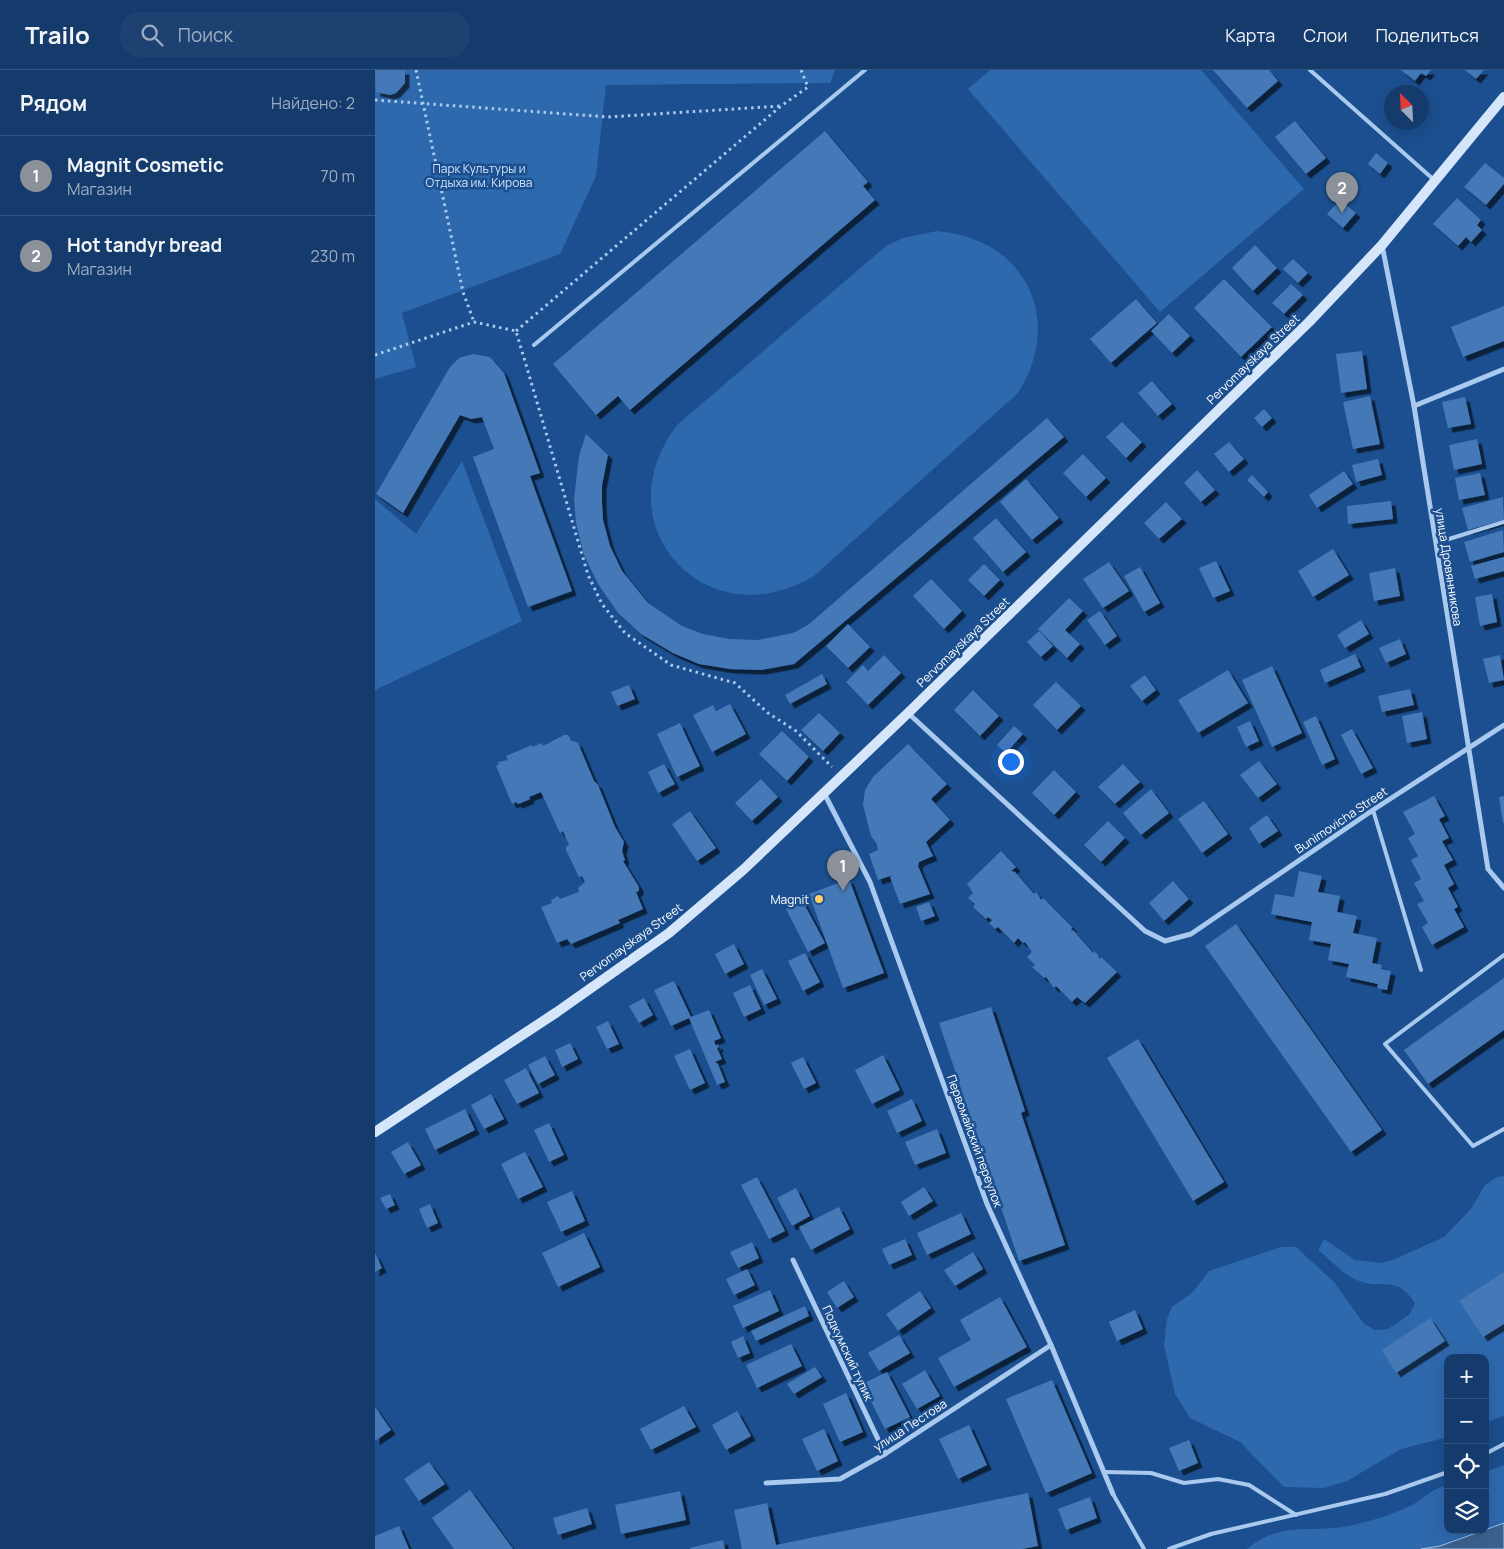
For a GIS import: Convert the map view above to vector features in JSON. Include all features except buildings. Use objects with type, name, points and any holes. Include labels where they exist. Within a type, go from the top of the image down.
[{"type":"street","name":"Pervomayskaya Street","points":[[375,1132],[557,1012],[669,933],[743,870],[842,777],[1309,322],[1383,244],[1504,97]]},
{"type":"street","name":"улица Дровянникова","points":[[1383,244],[1415,406],[1435,543],[1488,870],[1504,888]]},
{"type":"street","points":[[1415,406],[1504,369]]},
{"type":"street","name":"Bunimovicha Street","points":[[908,713],[1145,931],[1165,941],[1191,934],[1373,810],[1504,725]]},
{"type":"street","name":"Первомайский переулок","points":[[824,793],[870,882],[987,1204],[1051,1345],[1113,1494]]},
{"type":"street","name":"Подкумский тупик","points":[[793,1260],[885,1454]]},
{"type":"street","name":"улица Пестова","points":[[766,1482],[840,1479],[885,1454],[1051,1345]]},
{"type":"lane","points":[[534,344],[865,70]]},
{"type":"lane","points":[[1310,70],[1435,181]]},
{"type":"lane","points":[[1435,543],[1504,522]]},
{"type":"lane","points":[[1373,810],[1421,970]]},
{"type":"lane","points":[[1504,955],[1385,1044],[1473,1146],[1504,1129]]},
{"type":"lane","points":[[1489,1452],[1504,1444]]},
{"type":"lane","points":[[1105,1472],[1151,1473],[1184,1483],[1218,1479],[1249,1485],[1296,1514]]},
{"type":"lane","points":[[1169,1549],[1211,1534],[1385,1494],[1444,1473]]},
{"type":"lane","points":[[1113,1494],[1144,1549]]},
{"type":"path","points":[[416,70],[463,292],[474,322]]},
{"type":"path","points":[[516,332],[781,106],[808,87],[801,70]]},
{"type":"path","points":[[375,100],[422,102],[608,118],[781,106]]},
{"type":"path","points":[[375,355],[474,322],[516,332]]},
{"type":"path","points":[[516,332],[588,575],[602,604],[625,633],[671,665],[735,683],[769,713],[796,731],[842,777]]},
{"type":"green space","name":"Парк Культуры и Отдыха им. Кирова","points":[[375,70],[835,70],[830,83],[606,85],[596,176],[560,254],[402,313],[416,367],[375,379]]},
{"type":"green space","points":[[990,70],[1201,70],[1304,189],[1160,312],[968,89]]},
{"type":"green space","points":[[937,231],[968,237],[993,249],[1014,266],[1028,287],[1036,311],[1038,337],[1032,365],[1018,393],[814,576],[773,592],[735,594],[702,583],[675,561],[658,533],[651,499],[657,462],[678,424],[886,246],[903,238]]},
{"type":"green space","points":[[462,461],[522,621],[375,690],[375,499],[416,534]]},
{"type":"green space","points":[[1504,1176],[1504,1416],[1489,1422],[1489,1354],[1444,1354],[1444,1438],[1401,1449],[1347,1481],[1324,1488],[1284,1487],[1240,1442],[1190,1418],[1175,1394],[1164,1345],[1167,1319],[1172,1307],[1193,1292],[1209,1271],[1281,1247],[1296,1247],[1334,1282],[1364,1324],[1375,1330],[1388,1329],[1409,1315],[1415,1303],[1408,1294],[1395,1286],[1353,1279],[1318,1250],[1324,1239],[1355,1260],[1381,1263],[1393,1260],[1444,1237],[1471,1209],[1485,1185],[1497,1177]]},
{"type":"green space","points":[[1504,1465],[1504,1523],[1489,1528],[1489,1489],[1489,1471]]},
{"type":"green space","points":[[1444,1486],[1444,1534],[1472,1534],[1440,1546],[1421,1549],[1247,1549],[1259,1540],[1272,1534],[1285,1531],[1339,1527],[1383,1517],[1417,1502]]},
{"type":"shaded area","points":[[1504,1523],[1504,1549],[1421,1549],[1440,1546],[1473,1534],[1489,1534],[1489,1528]]},
{"type":"place","name":"Hot tandyr bread","points":[[1342,213]]},
{"type":"place","name":"Magnit Cosmetic","points":[[843,891]]},
{"type":"place","name":"Magnit","points":[[819,899]]}]
